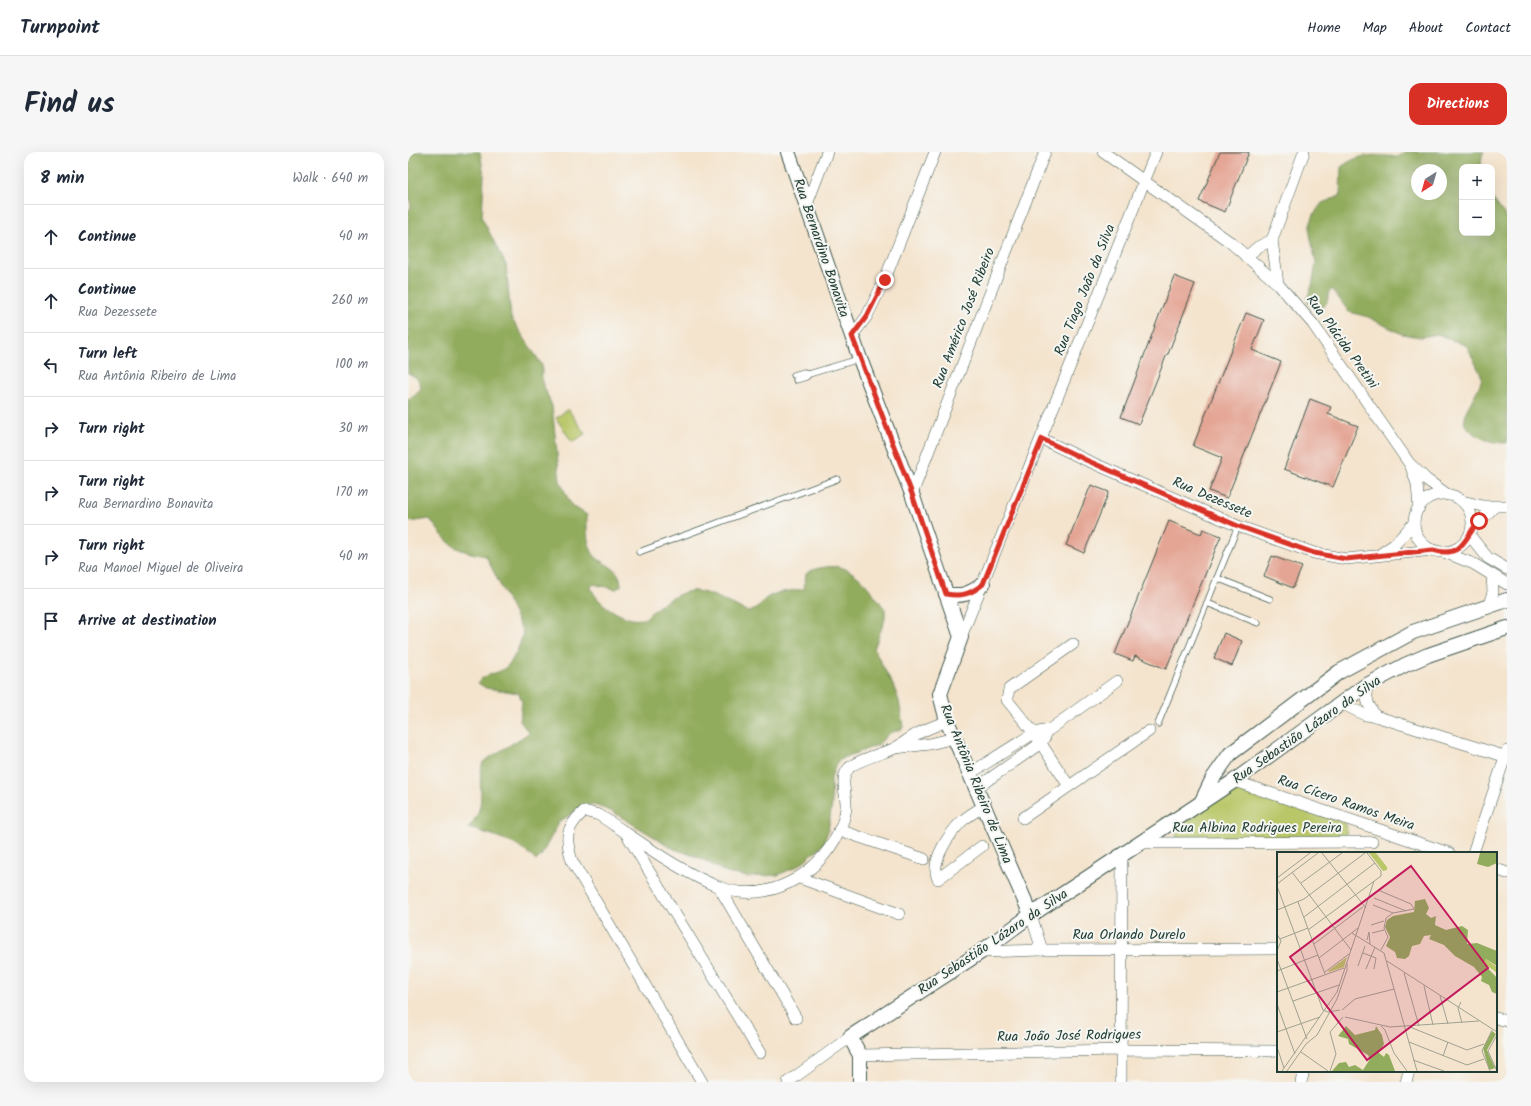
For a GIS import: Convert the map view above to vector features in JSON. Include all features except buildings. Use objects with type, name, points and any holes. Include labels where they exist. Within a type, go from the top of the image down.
[{"type":"street","name":"Rua Bernardino Bonavita","points":[[788,152],[860,359],[912,494],[961,637]]},
{"type":"street","points":[[807,204],[827,152]]},
{"type":"street","points":[[852,336],[867,316],[885,280],[935,152]]},
{"type":"street","name":"Rua Américo José Ribeiro","points":[[912,494],[1045,152]]},
{"type":"street","name":"Rua Plácida Pretini","points":[[1103,152],[1116,157],[1144,181],[1230,242],[1278,284],[1313,324],[1409,462],[1427,480],[1448,495]]},
{"type":"street","name":"Rua Tiago João da Silva","points":[[1042,439],[1156,152]]},
{"type":"street","points":[[1278,284],[1272,240],[1304,152]]},
{"type":"street","points":[[1246,256],[1258,247],[1272,240]]},
{"type":"street","name":"Rua Dezessete","points":[[1042,439],[1086,460],[1238,526],[1314,553],[1346,559],[1433,550]]},
{"type":"street","name":"Rua Antônia Ribeiro de Lima","points":[[1042,439],[961,637],[940,694],[947,721],[975,789],[1031,915],[1042,950]]},
{"type":"street","name":"Rua Plácida Pretini","points":[[1409,462],[1417,484],[1419,508]]},
{"type":"street","points":[[1376,557],[1395,544],[1414,523],[1419,508],[1431,497],[1448,495],[1462,501],[1494,508],[1507,506]]},
{"type":"street","points":[[1462,501],[1471,514],[1471,533],[1488,558],[1507,569]]},
{"type":"street","points":[[1445,552],[1460,548],[1471,533],[1494,508]]},
{"type":"street","points":[[1414,523],[1419,540],[1433,550],[1460,557],[1507,584]]},
{"type":"street","points":[[1488,608],[1493,592],[1492,575]]},
{"type":"street","points":[[946,594],[956,596],[966,595],[976,591],[983,584]]},
{"type":"street","name":"Rua Sebastião Lázaro da Silva","points":[[1200,804],[1212,778],[1230,754],[1339,672],[1387,644],[1413,632],[1488,608],[1507,600]]},
{"type":"street","name":"Rua Sebastião Lázaro da Silva","points":[[788,1082],[850,1037],[981,952],[1031,915],[1122,854],[1143,843],[1234,781],[1365,686],[1428,655],[1507,628]]},
{"type":"street","points":[[1068,786],[1034,733],[1007,700],[1009,689],[1073,644]]},
{"type":"street","points":[[975,789],[1041,743],[1049,730],[1117,681]]},
{"type":"street","points":[[1365,686],[1368,703],[1376,716]]},
{"type":"street","points":[[1341,703],[1365,715],[1376,716],[1506,755],[1473,852]]},
{"type":"street","points":[[702,1082],[572,861],[566,842],[568,832],[577,817],[584,812],[599,815],[683,868],[719,887],[748,893],[779,888],[800,878],[814,867],[839,830],[846,809],[844,774],[850,766],[895,748],[921,731],[947,721]]},
{"type":"street","points":[[1023,818],[1153,727]]},
{"type":"street","points":[[969,774],[1034,733],[1049,730]]},
{"type":"street","points":[[895,748],[930,744],[954,738]]},
{"type":"street","name":"Rua Cícero Ramos Meira","points":[[1234,781],[1376,830],[1446,852]]},
{"type":"street","points":[[982,846],[938,879],[935,868],[941,849],[962,821],[983,807]]},
{"type":"street","points":[[839,830],[924,859]]},
{"type":"street","points":[[1370,848],[1376,830]]},
{"type":"street","points":[[626,832],[760,1053]]},
{"type":"street","name":"Rua Albina Rodrigues Pereira","points":[[1143,843],[1370,848]]},
{"type":"street","points":[[1121,1082],[1122,854]]},
{"type":"street","points":[[1497,869],[1507,873]]},
{"type":"street","points":[[800,878],[899,914]]},
{"type":"street","points":[[719,887],[796,1018]]},
{"type":"street","name":"Rua Orlando Durelo","points":[[981,952],[1042,950],[1277,949]]},
{"type":"street","points":[[1497,1018],[1507,1021]]},
{"type":"street","points":[[850,1037],[860,1055],[860,1082]]},
{"type":"street","name":"Rua João José Rodrigues","points":[[860,1055],[1121,1050],[1277,1051]]},
{"type":"street","points":[[1301,1082],[1304,1072]]},
{"type":"street","points":[[1406,1082],[1409,1072]]},
{"type":"lane","points":[[795,378],[804,372],[809,374],[860,359]]},
{"type":"lane","points":[[638,552],[837,478]]},
{"type":"lane","points":[[1153,727],[1207,603],[1238,526]]},
{"type":"lane","points":[[1217,578],[1270,599]]},
{"type":"lane","points":[[1207,603],[1258,624]]},
{"type":"green space","points":[[408,152],[480,152],[484,175],[482,218],[506,265],[511,318],[542,365],[542,382],[552,406],[560,481],[571,505],[587,515],[588,538],[590,547],[595,557],[614,569],[620,579],[621,586],[616,589],[593,584],[591,587],[593,593],[602,603],[620,615],[634,619],[645,619],[668,600],[683,593],[696,591],[716,597],[749,612],[756,609],[765,599],[772,595],[781,592],[804,589],[806,574],[811,571],[826,567],[836,567],[853,573],[860,579],[885,609],[885,619],[874,649],[893,685],[899,701],[903,727],[902,729],[890,733],[878,745],[843,758],[837,762],[831,778],[832,804],[828,831],[823,845],[798,866],[778,875],[747,877],[727,873],[698,857],[674,849],[611,811],[591,804],[583,806],[559,822],[541,856],[536,861],[521,848],[505,840],[468,828],[475,819],[480,804],[480,780],[483,762],[529,733],[520,721],[522,702],[519,693],[486,688],[478,683],[484,677],[502,670],[508,665],[517,652],[523,632],[486,556],[459,549],[442,535],[430,519],[408,522],[408,399],[415,395],[421,388],[417,379],[408,373],[408,211],[411,207],[408,187]]},
{"type":"green space","points":[[1405,152],[1484,152],[1482,155],[1481,164],[1459,164],[1459,236],[1495,236],[1495,202],[1507,218],[1507,443],[1483,439],[1468,428],[1464,423],[1466,411],[1480,385],[1482,377],[1467,346],[1438,334],[1420,337],[1402,334],[1368,317],[1349,312],[1332,289],[1329,291],[1327,302],[1324,306],[1313,309],[1308,304],[1307,298],[1312,286],[1316,263],[1310,234],[1310,225],[1314,214],[1322,203],[1340,196],[1341,167],[1355,159],[1375,155],[1398,157]]},
{"type":"green space","points":[[568,409],[585,434],[572,442],[556,418]]},
{"type":"green space","points":[[1234,788],[1345,823],[1347,826],[1346,834],[1341,838],[1177,838],[1176,833],[1179,826]]},
{"type":"route","points":[[885,280],[867,316],[852,336],[912,494],[946,594],[956,596],[966,595],[976,591],[983,584],[1042,439],[1086,460],[1238,526],[1271,539],[1314,553],[1346,559],[1433,550],[1439,552],[1453,551],[1460,548],[1465,543],[1470,536],[1472,529],[1479,521]]}]
